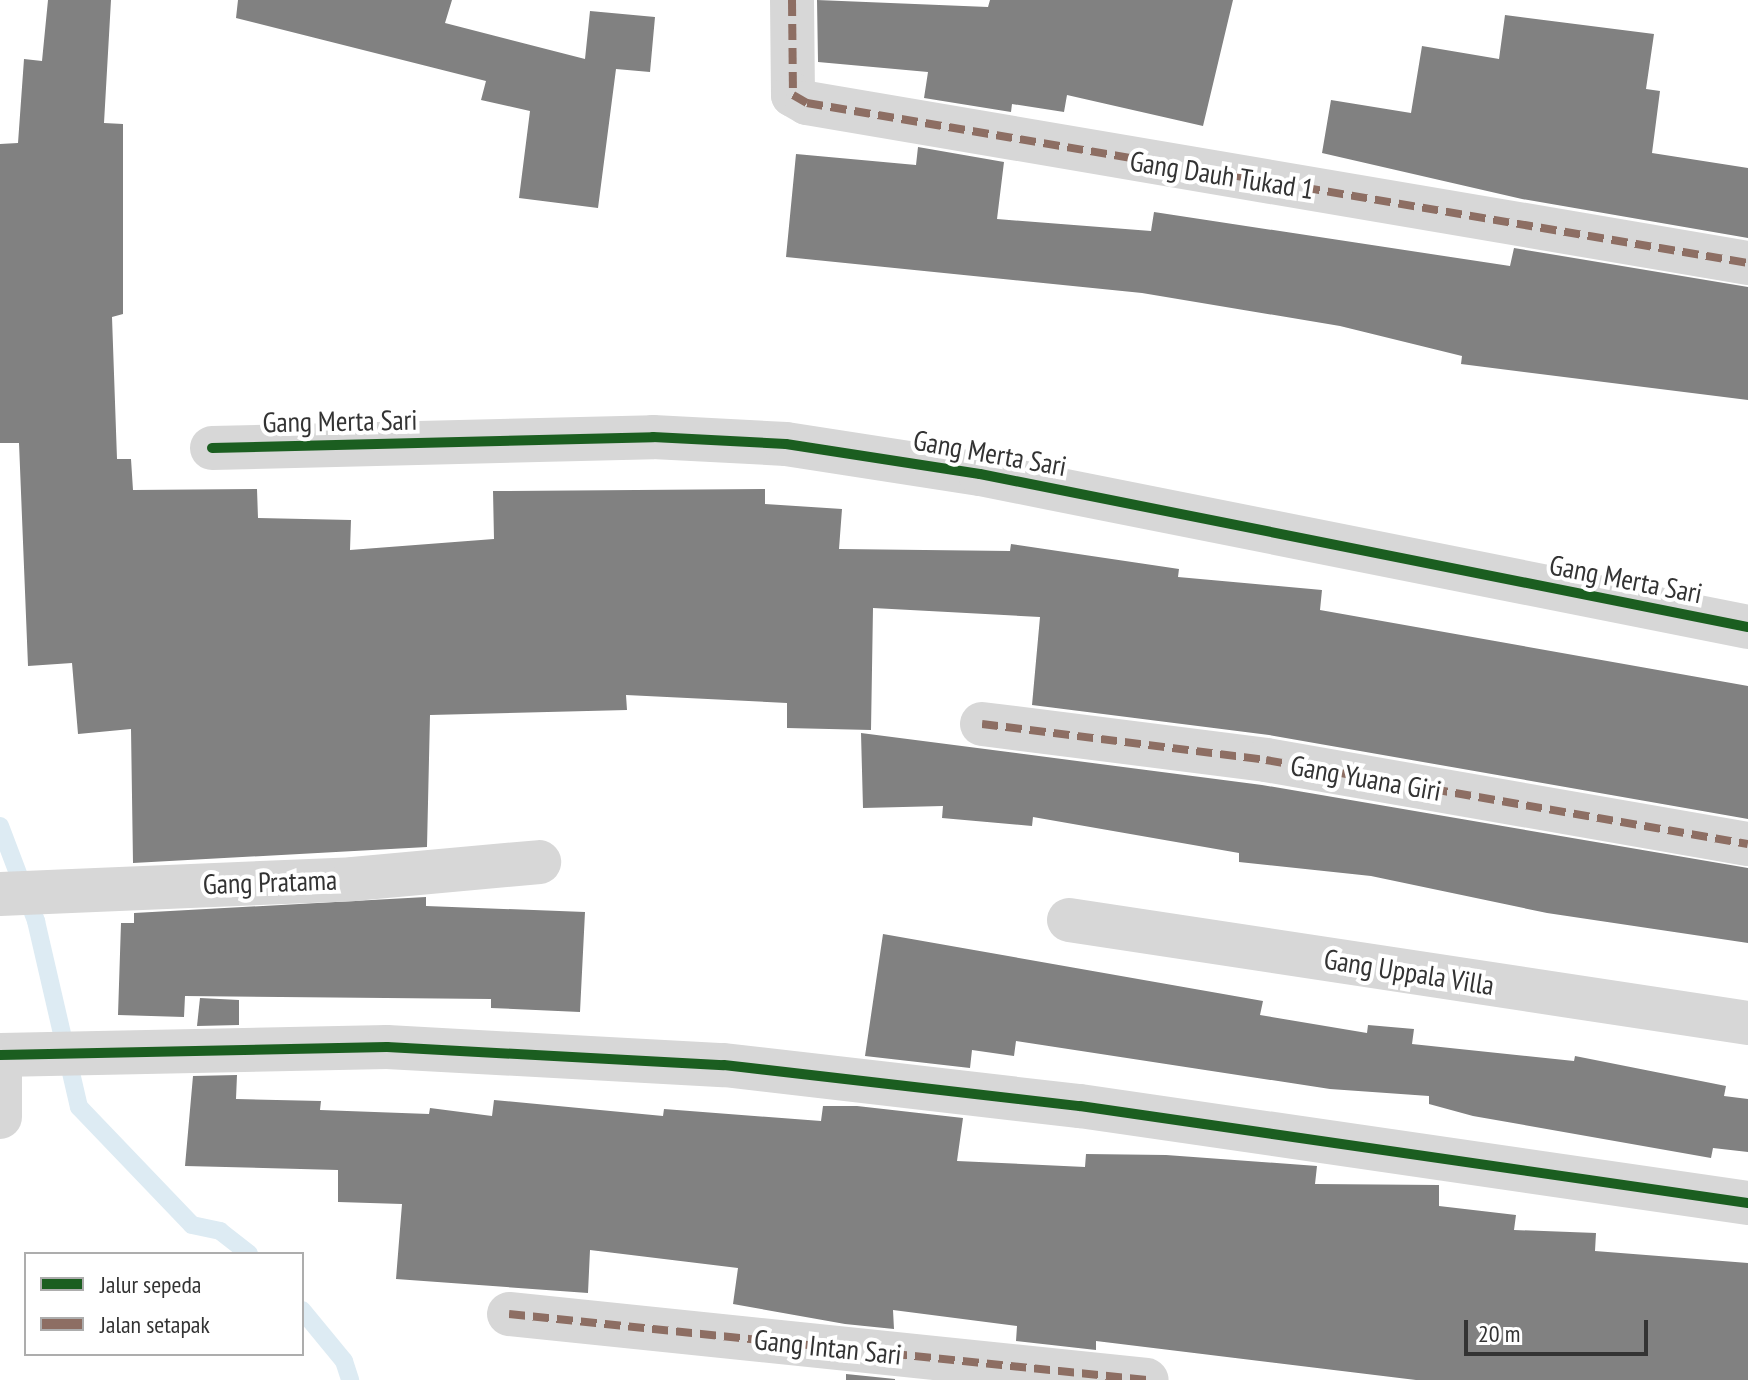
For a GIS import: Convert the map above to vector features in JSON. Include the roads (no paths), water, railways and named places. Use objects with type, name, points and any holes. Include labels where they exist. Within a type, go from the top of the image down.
[{"type":"street","name":"Gang Dauh Tukad 1","points":[[792,0],[793,95],[807,103],[1748,263]]},
{"type":"street","name":"Gang Merta Sari","points":[[212,448],[653,437],[786,444],[980,474],[1748,627]]},
{"type":"street","name":"Gang Yuana Giri","points":[[982,724],[1266,760],[1748,844]]},
{"type":"street","name":"Gang Pratama","points":[[0,894],[353,879],[539,862]]},
{"type":"street","name":"Gang Uppala Villa","points":[[1069,920],[1748,1023]]},
{"type":"street","points":[[0,1117],[0,1056],[387,1047],[724,1065],[1080,1106],[1748,1203]]},
{"type":"street","name":"Gang Intan Sari","points":[[509,1314],[1147,1380]]},
{"type":"waterway","points":[[0,826],[36,921],[79,1107],[192,1225],[220,1231],[246,1252]]},
{"type":"waterway","points":[[304,1312],[344,1361],[350,1380]]}]
